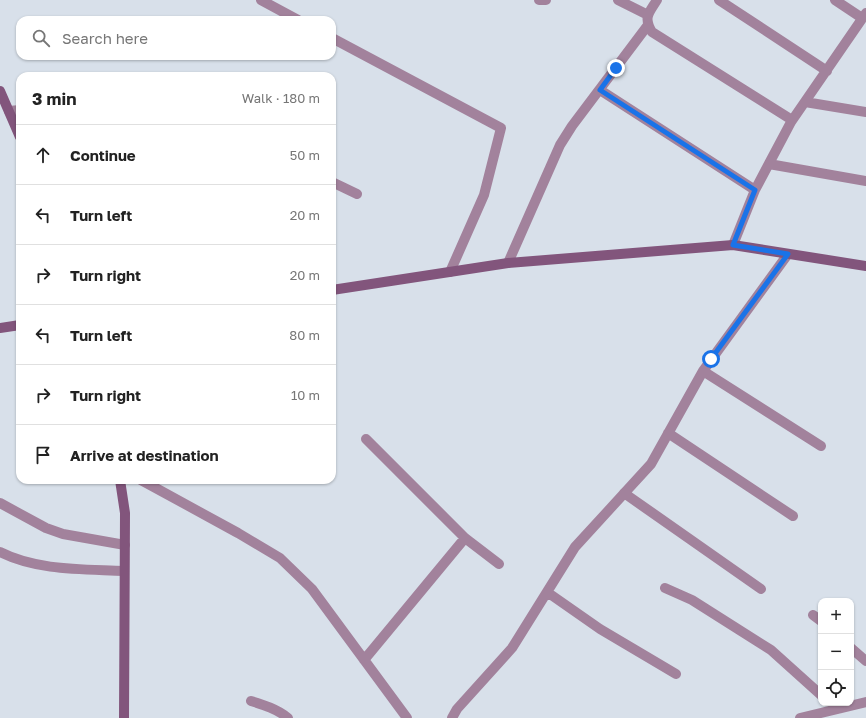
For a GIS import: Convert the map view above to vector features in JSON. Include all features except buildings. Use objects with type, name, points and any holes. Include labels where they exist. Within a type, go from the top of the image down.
[{"type":"main road","points":[[0,90],[16,128]]},
{"type":"main road","points":[[336,289],[508,263],[733,245],[866,266]]},
{"type":"main road","points":[[0,328],[16,326]]},
{"type":"main road","points":[[121,484],[125,513],[124,718]]},
{"type":"street","points":[[261,0],[291,16]]},
{"type":"street","points":[[539,0],[546,0]]},
{"type":"street","points":[[618,0],[648,20],[652,32],[792,120]]},
{"type":"street","points":[[508,263],[560,145],[648,20],[657,0]]},
{"type":"street","points":[[719,0],[827,71]]},
{"type":"street","points":[[733,245],[755,190],[792,120],[864,15],[835,0]]},
{"type":"street","points":[[336,40],[501,128],[484,195],[450,272]]},
{"type":"street","points":[[600,90],[755,190]]},
{"type":"street","points":[[805,102],[866,112]]},
{"type":"street","points":[[9,111],[16,110]]},
{"type":"street","points":[[769,164],[866,181]]},
{"type":"street","points":[[336,184],[357,194]]},
{"type":"street","points":[[452,718],[457,709],[512,648],[575,547],[651,464],[703,371],[788,254]]},
{"type":"street","points":[[703,371],[821,446]]},
{"type":"street","points":[[668,433],[793,516]]},
{"type":"street","points":[[366,439],[465,538],[499,564]]},
{"type":"street","points":[[148,484],[238,533],[280,558],[312,589],[407,718]]},
{"type":"street","points":[[624,493],[760,589]]},
{"type":"street","points":[[0,503],[46,528],[63,534],[125,545]]},
{"type":"street","points":[[364,660],[465,538]]},
{"type":"street","points":[[0,552],[18,560],[44,566],[124,571]]},
{"type":"street","points":[[665,588],[692,600],[771,650],[818,692]]},
{"type":"street","points":[[547,592],[600,629],[676,674]]},
{"type":"street","points":[[854,651],[866,661]]},
{"type":"street","points":[[251,701],[266,705],[288,718]]},
{"type":"street","points":[[854,703],[866,702]]},
{"type":"street","points":[[800,718],[833,706]]},
{"type":"route","points":[[616,68],[600,90],[755,190],[733,245],[788,254],[711,359]]}]
